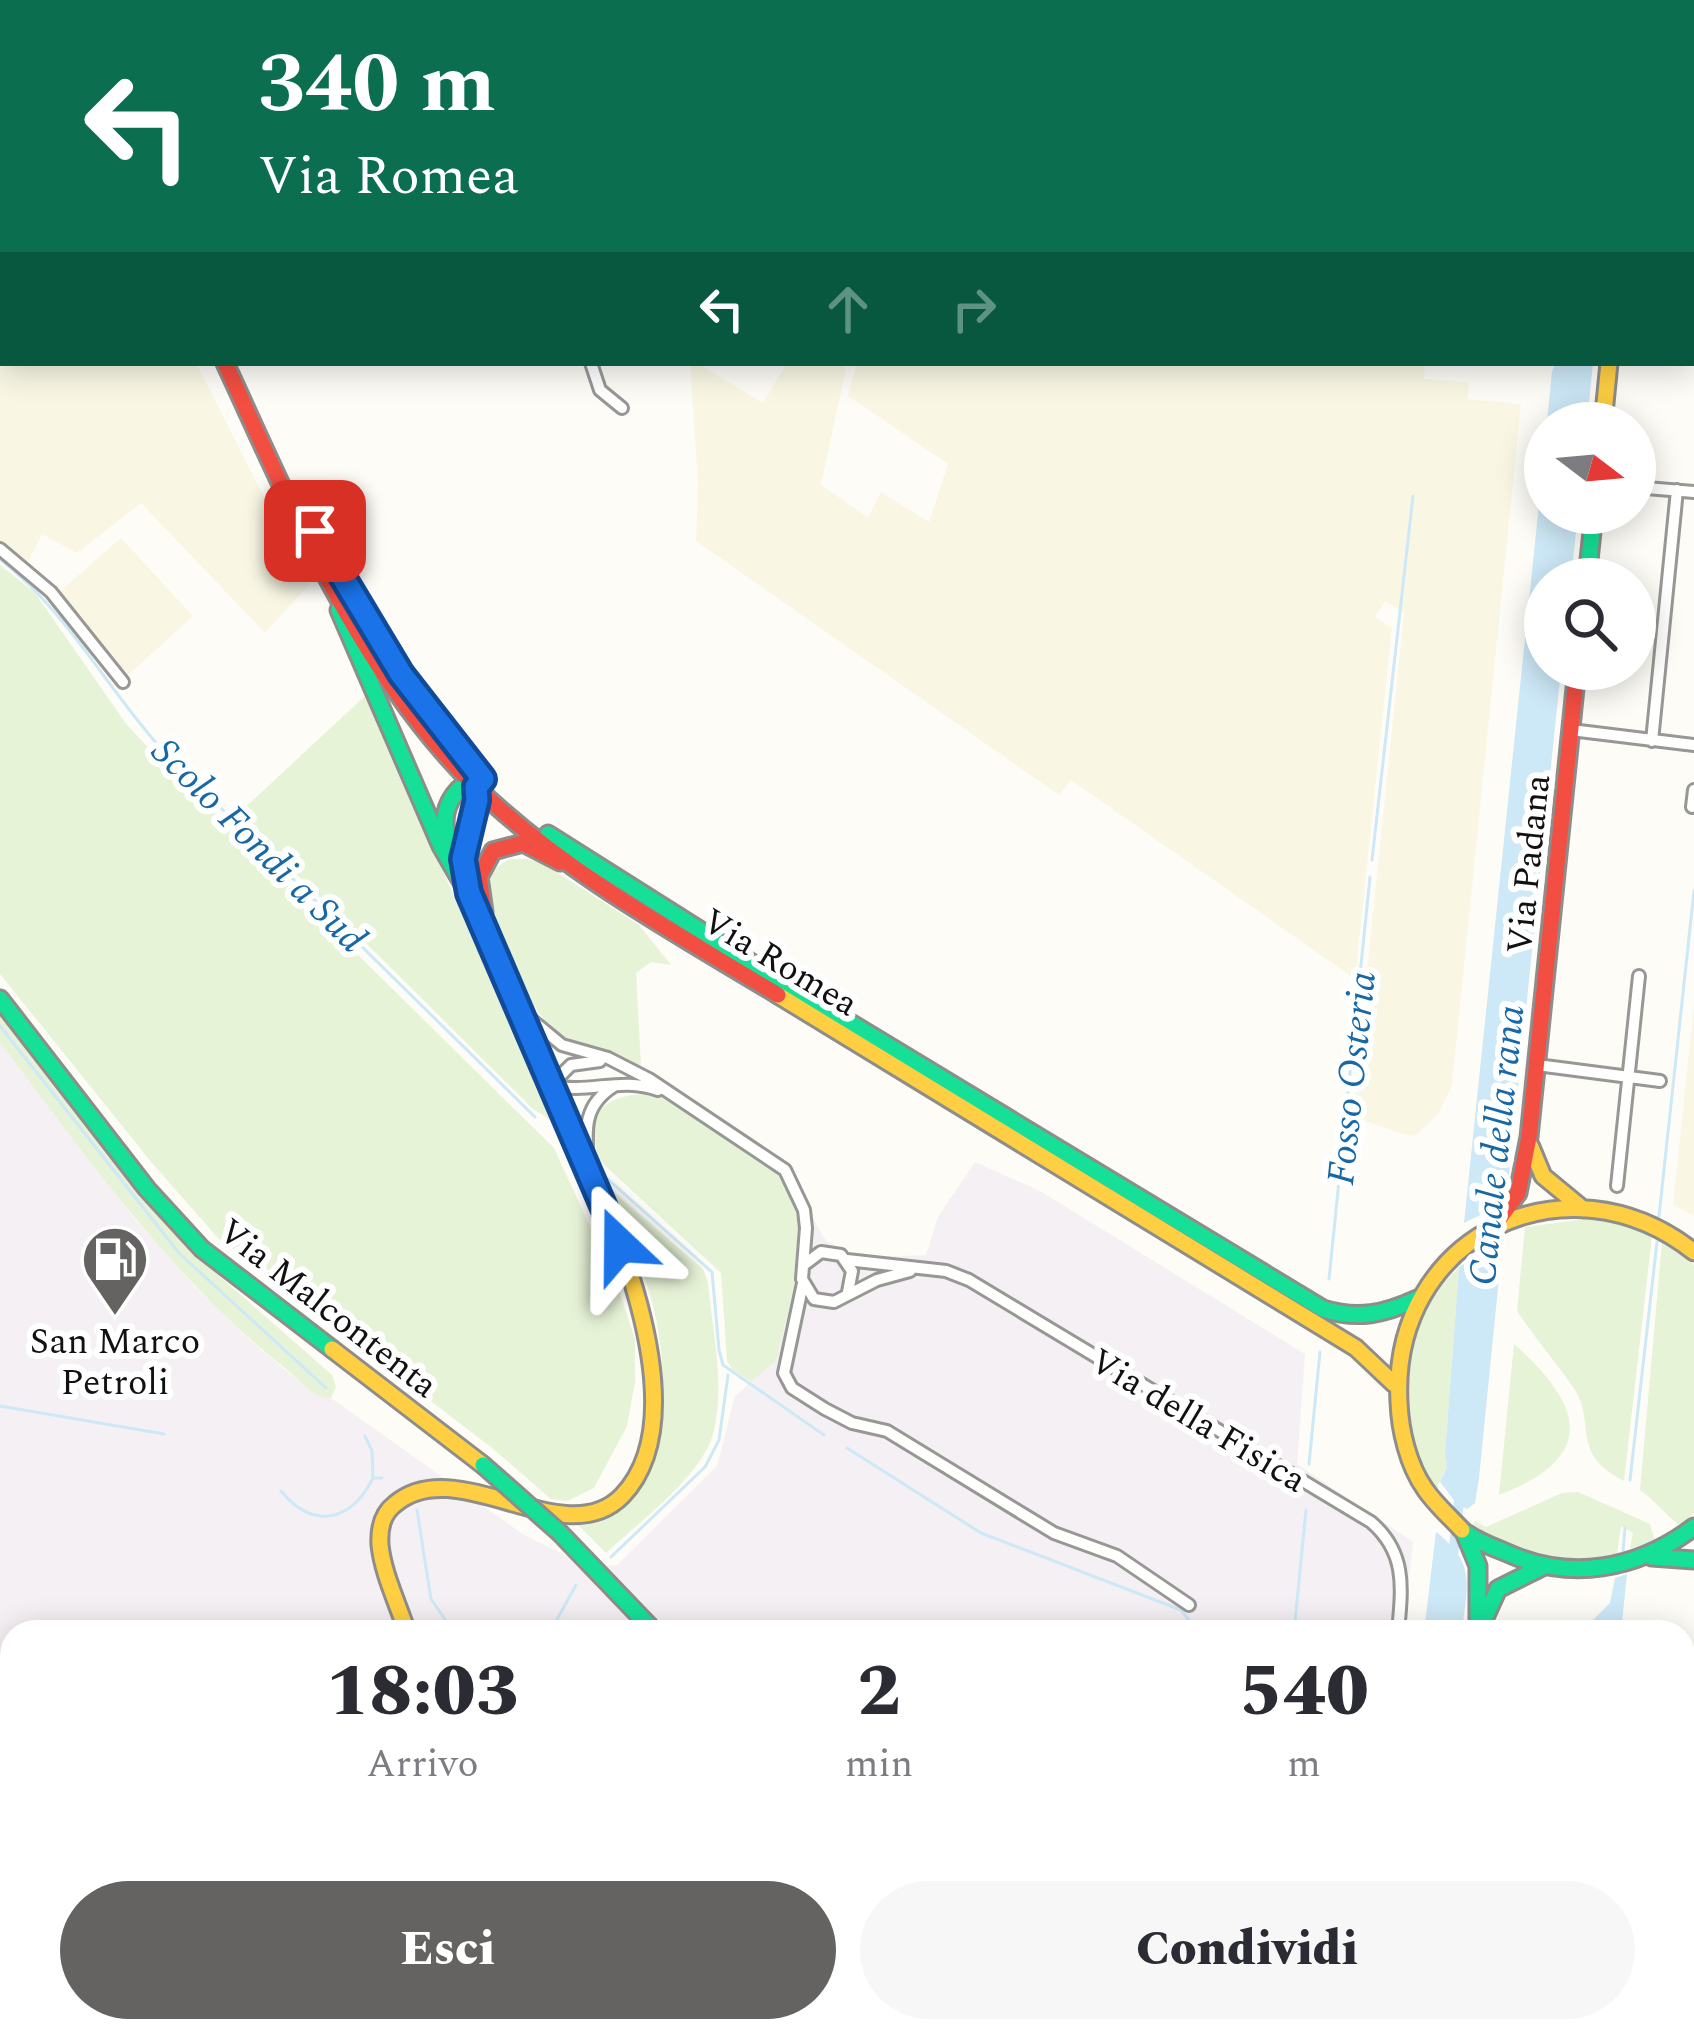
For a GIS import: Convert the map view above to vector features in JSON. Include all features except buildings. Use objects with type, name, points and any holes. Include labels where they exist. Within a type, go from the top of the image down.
[{"type":"main road","name":"Via Romea","points":[[226,366],[329,585],[406,703],[479,783],[574,868],[1356,1348],[1394,1384]]},
{"type":"main road","points":[[1605,402],[1609,366]]},
{"type":"main road","name":"Via Romea","points":[[269,455],[401,674],[479,783],[554,839],[1323,1309],[1369,1319],[1417,1299]]},
{"type":"main road","points":[[329,585],[452,865],[469,893],[635,1282],[653,1360],[650,1428],[630,1484],[617,1501],[601,1510],[575,1513],[431,1487],[393,1506],[379,1530],[378,1550],[402,1620]]},
{"type":"main road","name":"Via Padana","points":[[1494,1226],[1518,1192],[1529,1137],[1575,690]]},
{"type":"main road","points":[[452,865],[442,824],[445,806],[458,789],[479,783],[463,859],[469,893]]},
{"type":"main road","points":[[496,956],[481,904],[479,877],[494,851],[523,843],[574,868]]},
{"type":"main road","name":"Via Malcontenta","points":[[0,998],[147,1189],[202,1249],[483,1465],[560,1533],[639,1620]]},
{"type":"main road","points":[[1529,1137],[1538,1171],[1548,1185],[1583,1209]]},
{"type":"main road","points":[[1694,1252],[1644,1222],[1583,1209],[1546,1209],[1494,1226],[1459,1249],[1417,1299],[1400,1340],[1394,1384],[1401,1440],[1416,1475],[1437,1506],[1493,1551],[1541,1567],[1602,1568],[1666,1547],[1694,1527]]},
{"type":"main road","points":[[1464,1532],[1478,1566],[1478,1620]]},
{"type":"main road","points":[[1642,1557],[1694,1560]]},
{"type":"main road","points":[[1484,1620],[1498,1589],[1541,1567]]},
{"type":"street","points":[[592,366],[600,390],[622,408]]},
{"type":"street","points":[[1656,488],[1694,492]]},
{"type":"street","points":[[1652,741],[1677,490]]},
{"type":"street","points":[[0,549],[50,592],[123,682]]},
{"type":"street","points":[[1571,730],[1694,745]]},
{"type":"street","points":[[1692,807],[1694,790]]},
{"type":"street","points":[[1617,1186],[1639,976]]},
{"type":"street","name":"Via della Fisica","points":[[519,1009],[562,1045],[624,1065],[784,1170],[800,1195],[806,1228],[802,1283],[784,1373],[792,1388],[852,1423],[887,1431],[1054,1533],[1117,1556],[1189,1605]]},
{"type":"street","points":[[551,1085],[565,1069],[582,1062],[624,1065]]},
{"type":"street","points":[[1537,1065],[1660,1081]]},
{"type":"street","points":[[588,1171],[588,1112],[601,1094],[622,1082]]},
{"type":"street","name":"Via della Fisica","points":[[551,1085],[580,1090],[622,1082],[667,1093]]},
{"type":"street","name":"Via della Fisica","points":[[806,1228],[830,1252],[847,1261],[946,1271],[969,1280],[1371,1522],[1400,1562],[1398,1620]]},
{"type":"street","points":[[804,1267],[814,1255],[830,1252]]},
{"type":"street","points":[[847,1261],[853,1275],[847,1294]]},
{"type":"street","points":[[793,1326],[807,1311],[919,1269]]},
{"type":"street","points":[[802,1283],[811,1297],[826,1303]]},
{"type":"shaded area","points":[[0,366],[198,366],[309,585],[265,633],[141,503],[77,553],[42,534],[27,564],[0,543]]},
{"type":"shaded area","points":[[690,366],[702,366],[763,403],[785,366],[845,366],[821,485],[868,517],[881,492],[929,522],[948,464],[848,396],[856,366],[1425,366],[1424,379],[1469,383],[1468,399],[1521,404],[1452,1085],[1439,1113],[1414,1136],[1352,1116],[1404,613],[1385,601],[1375,617],[1392,628],[1355,979],[1071,780],[1059,795],[696,541],[698,484]]},
{"type":"shaded area","points":[[121,538],[193,616],[125,678],[58,593]]},
{"type":"shaded area","points":[[1694,1004],[1694,1216],[1673,1205]]},
{"type":"shaded area","points":[[0,1043],[133,1217],[253,1343],[313,1393],[331,1398],[524,1535],[590,1567],[617,1565],[717,1466],[735,1396],[776,1360],[811,1215],[826,1241],[859,1258],[926,1255],[938,1217],[975,1162],[1040,1191],[1305,1354],[1297,1464],[1413,1542],[1404,1620],[0,1620]]},
{"type":"green space","points":[[0,565],[35,593],[127,725],[155,755],[554,1148],[617,1285],[635,1339],[635,1382],[627,1426],[594,1488],[567,1501],[551,1499],[492,1448],[218,1238],[0,974]]},
{"type":"green space","points":[[366,695],[553,1122],[532,1108],[237,815]]},
{"type":"green space","points":[[509,859],[544,864],[639,925],[671,965],[651,962],[636,973],[641,1066],[557,1032],[528,996],[497,931],[488,892],[489,878]]},
{"type":"green space","points":[[0,1008],[193,1253],[332,1375],[336,1387],[331,1398],[312,1392],[244,1334],[168,1257],[0,1043]]},
{"type":"green space","points":[[645,1094],[662,1098],[775,1170],[796,1207],[802,1254],[776,1361],[751,1382],[727,1361],[721,1273],[598,1159],[595,1131],[601,1111],[617,1099]]},
{"type":"green space","points":[[601,1181],[703,1269],[718,1377],[713,1434],[696,1466],[606,1553],[573,1520],[613,1512],[637,1491],[659,1439],[663,1375],[649,1291]]},
{"type":"green space","points":[[1586,1219],[1617,1223],[1652,1236],[1624,1481],[1596,1459],[1580,1400],[1517,1311],[1525,1227]]},
{"type":"green space","points":[[1662,1242],[1694,1265],[1694,1513],[1681,1526],[1640,1490]]},
{"type":"green space","points":[[1459,1267],[1447,1466],[1437,1488],[1411,1433],[1407,1373],[1423,1316]]},
{"type":"green space","points":[[1514,1344],[1555,1388],[1570,1428],[1566,1447],[1553,1464],[1499,1495]]},
{"type":"green space","points":[[1578,1492],[1650,1524],[1655,1541],[1630,1549],[1633,1533],[1621,1526],[1617,1554],[1560,1560],[1505,1544],[1473,1525],[1475,1521],[1486,1527],[1562,1493]]},
{"type":"water","points":[[1554,366],[1593,366],[1589,402],[1549,402]]},
{"type":"water","points":[[1536,534],[1576,534],[1573,558],[1533,558]]},
{"type":"water","points":[[1524,648],[1524,690],[1559,690],[1508,1184],[1498,1206],[1464,1223]]},
{"type":"water","points":[[1495,1245],[1502,1248],[1479,1478],[1475,1503],[1467,1509],[1440,1482],[1447,1467],[1459,1267]]},
{"type":"water","points":[[1436,1532],[1464,1565],[1463,1620],[1425,1620]]},
{"type":"water","points":[[1627,1574],[1622,1620],[1593,1620],[1610,1603],[1615,1578]]},
{"type":"waterway","name":"Fosso Osteria","points":[[1372,860],[1413,496]]},
{"type":"waterway","name":"Scolo Fondi a Sud","points":[[0,559],[67,627],[166,754],[535,1117]]},
{"type":"waterway","name":"Fosso Osteria","points":[[1329,1279],[1370,877]]},
{"type":"waterway","points":[[1659,1216],[1694,891]]},
{"type":"waterway","points":[[0,1026],[179,1253],[326,1388]]},
{"type":"waterway","name":"Scolo Fondi a Sud","points":[[601,1173],[712,1272],[723,1365],[824,1435]]},
{"type":"waterway","points":[[1630,1480],[1657,1242]]},
{"type":"waterway","name":"Fosso Osteria","points":[[1309,1464],[1320,1352]]},
{"type":"waterway","points":[[611,1557],[705,1467],[719,1440],[728,1375]]},
{"type":"waterway","points":[[0,1406],[164,1434]]},
{"type":"waterway","points":[[365,1436],[372,1451],[373,1478],[382,1478]]},
{"type":"waterway","name":"Scolo Fondi a Sud","points":[[847,1448],[981,1533],[1181,1610],[1189,1620]]},
{"type":"waterway","points":[[281,1491],[306,1512],[331,1516],[354,1504],[373,1478]]},
{"type":"waterway","name":"Canale della rana","points":[[1453,1557],[1460,1492]]},
{"type":"waterway","points":[[417,1510],[431,1599],[445,1620]]},
{"type":"waterway","name":"Fosso Osteria","points":[[1295,1620],[1306,1510]]},
{"type":"waterway","points":[[1623,1551],[1625,1528]]},
{"type":"waterway","points":[[557,1620],[576,1585]]},
{"type":"traffic: fast","points":[[307,517],[372,627]]},
{"type":"traffic: fast","points":[[1589,558],[1592,534]]},
{"type":"traffic: fast","points":[[339,610],[441,846],[468,893],[528,1031]]},
{"type":"traffic: fast","points":[[448,844],[445,821],[450,802],[459,789],[476,787],[483,779]]},
{"type":"traffic: fast","points":[[548,834],[763,970],[1323,1309],[1371,1314],[1417,1299]]},
{"type":"traffic: fast","points":[[0,999],[147,1189],[202,1249],[332,1349]]},
{"type":"traffic: fast","points":[[483,1465],[560,1533]]},
{"type":"traffic: fast","points":[[1462,1530],[1529,1561],[1578,1569],[1626,1562],[1694,1527]]},
{"type":"traffic: fast","points":[[1464,1532],[1478,1566],[1478,1620]]},
{"type":"traffic: fast","points":[[560,1533],[643,1620]]},
{"type":"traffic: fast","points":[[1652,1557],[1694,1560]]},
{"type":"traffic: fast","points":[[1484,1620],[1498,1589],[1542,1567]]},
{"type":"traffic: slow","points":[[1605,402],[1609,366]]},
{"type":"traffic: slow","points":[[467,884],[476,787]]},
{"type":"traffic: slow","points":[[778,995],[1356,1348],[1394,1384]]},
{"type":"traffic: slow","points":[[403,1620],[380,1545],[382,1522],[395,1504],[420,1491],[448,1489],[571,1515],[598,1511],[622,1496],[647,1452],[654,1396],[646,1333],[627,1265],[528,1031]]},
{"type":"traffic: slow","points":[[1531,1147],[1543,1176],[1583,1209]]},
{"type":"traffic: slow","points":[[1462,1530],[1429,1495],[1414,1469],[1399,1402],[1404,1344],[1423,1294],[1455,1255],[1495,1227],[1542,1211],[1593,1209],[1644,1223],[1694,1252]]},
{"type":"traffic: slow","points":[[332,1349],[483,1465]]},
{"type":"traffic: jam","points":[[226,366],[332,587],[397,693],[435,742],[476,787],[545,846],[621,899],[778,995]]},
{"type":"traffic: jam","points":[[1497,1222],[1518,1193],[1529,1137],[1575,690]]},
{"type":"traffic: jam","points":[[484,912],[479,877],[493,851],[523,843],[560,862]]},
{"type":"place","name":"San Marco Petroli","points":[[115,1318]]},
{"type":"route","points":[[315,531],[401,674],[483,779],[476,787],[477,800],[464,843],[469,893],[620,1245]]}]
